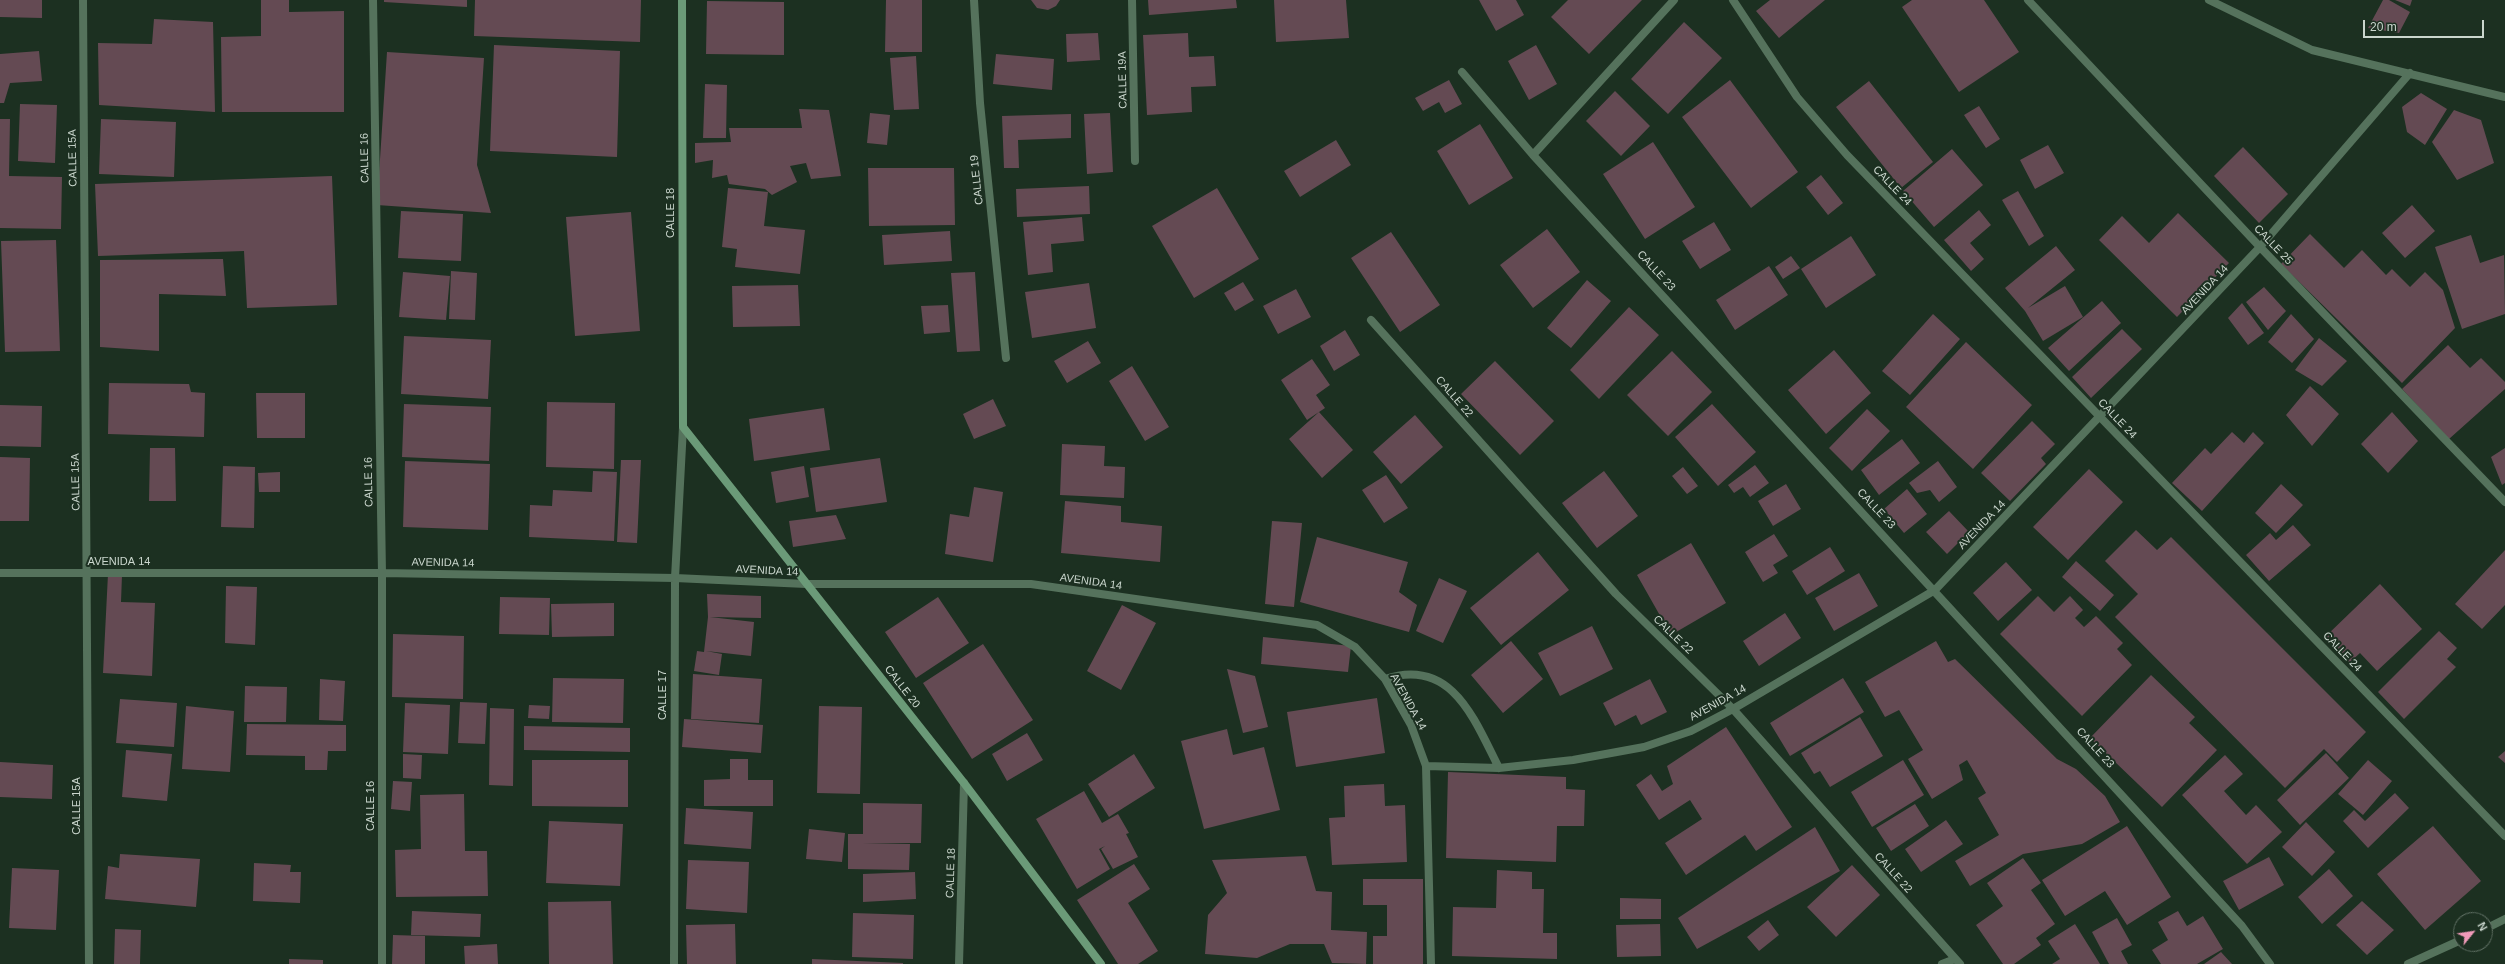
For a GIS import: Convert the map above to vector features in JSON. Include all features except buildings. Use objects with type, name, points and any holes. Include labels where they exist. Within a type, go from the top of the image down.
[{"type":"street","name":"CALLE 15A","points":[[83,0],[88,573],[89,964]]},
{"type":"street","name":"CALLE 16","points":[[373,0],[382,573],[382,964]]},
{"type":"street","name":"CALLE 18","points":[[682,0],[683,427]]},
{"type":"street","name":"CALLE 19","points":[[974,0],[980,103],[1006,358]]},
{"type":"street","name":"CALLE 19A","points":[[1132,0],[1135,160]]},
{"type":"street","points":[[1533,155],[1674,0]]},
{"type":"street","name":"CALLE 24","points":[[1733,0],[1797,97],[1847,155],[2505,836]]},
{"type":"street","name":"CALLE 25","points":[[2028,0],[2260,247],[2505,502]]},
{"type":"street","points":[[2209,0],[2312,50],[2505,97]]},
{"type":"street","name":"CALLE 23","points":[[1462,72],[1533,155],[1935,590],[2242,926],[2270,964]]},
{"type":"street","name":"AVENIDA 14","points":[[0,573],[382,573],[675,578],[806,584],[1031,584],[1316,625],[1354,647],[1385,679],[1411,725],[1426,766],[1499,768],[1573,760],[1644,747],[1691,731],[1733,709],[1935,590],[2100,418],[2260,247],[2410,73]]},
{"type":"street","name":"CALLE 22","points":[[1371,320],[1616,594],[1733,709],[1958,961]]},
{"type":"street","name":"CALLE 17","points":[[674,964],[675,578],[683,427]]},
{"type":"street","name":"CALLE 20","points":[[683,427],[964,783],[1101,964]]},
{"type":"street","points":[[1385,679],[1401,674],[1416,673],[1431,677],[1447,686],[1461,701],[1499,768]]},
{"type":"street","points":[[1426,766],[1431,964]]},
{"type":"street","name":"CALLE 18","points":[[959,964],[964,783]]},
{"type":"street","points":[[2493,925],[2505,918]]},
{"type":"street","points":[[2408,964],[2453,944]]},
{"type":"street","points":[[1942,964],[1958,961]]}]
